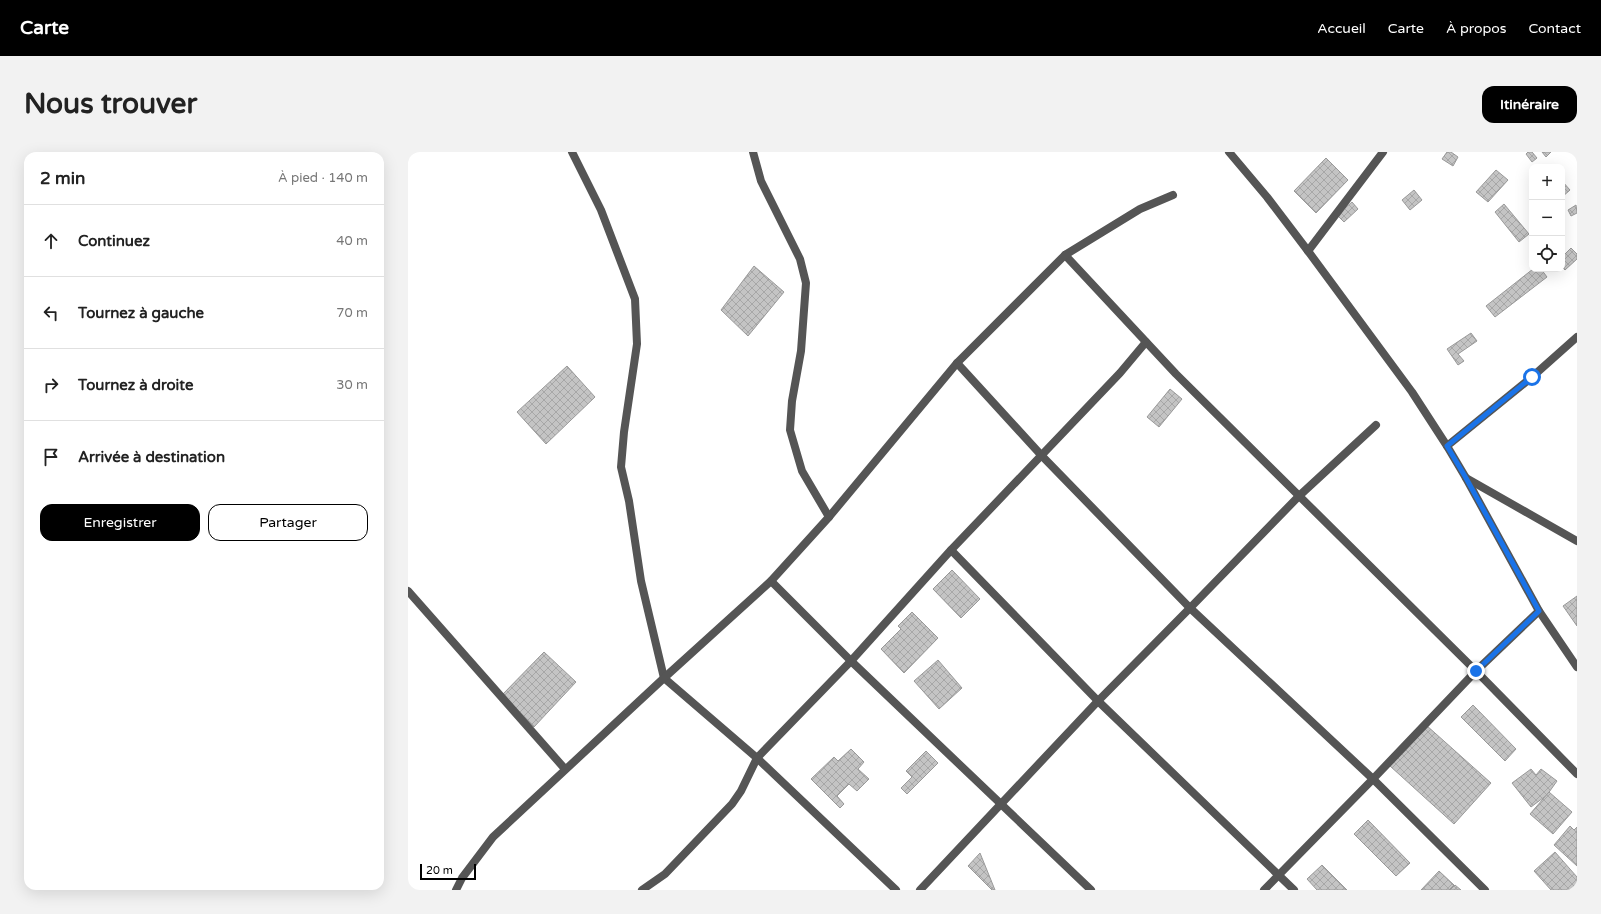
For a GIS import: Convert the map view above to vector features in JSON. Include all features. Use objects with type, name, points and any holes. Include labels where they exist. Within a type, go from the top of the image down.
[{"type":"street","points":[[572,152],[601,210],[636,299],[638,344],[624,432],[621,467],[629,502],[641,581],[664,678],[757,758],[896,890]]},
{"type":"street","points":[[753,152],[761,181],[800,259],[806,283],[801,351],[792,401],[790,430],[802,471],[829,517]]},
{"type":"street","points":[[1229,152],[1267,197],[1412,392],[1466,478],[1539,611],[1577,667]]},
{"type":"street","points":[[1308,251],[1383,152]]},
{"type":"street","points":[[456,890],[462,878],[493,837],[565,769],[771,581],[829,517],[957,363],[1065,255],[1140,209],[1173,195]]},
{"type":"street","points":[[1065,255],[1176,374],[1476,671],[1577,774]]},
{"type":"street","points":[[1447,446],[1532,377],[1577,337]]},
{"type":"street","points":[[642,890],[665,874],[732,804],[741,791],[757,758],[851,661],[951,550],[1120,373],[1146,342]]},
{"type":"street","points":[[957,363],[1042,456],[1190,608],[1373,779],[1485,890]]},
{"type":"street","points":[[920,890],[1098,701],[1299,496],[1376,425]]},
{"type":"street","points":[[1466,478],[1577,541]]},
{"type":"street","points":[[951,550],[1098,701],[1294,890]]},
{"type":"street","points":[[771,581],[851,661],[1091,890]]},
{"type":"street","points":[[408,591],[565,769]]},
{"type":"street","points":[[1264,890],[1476,671],[1539,611]]},
{"type":"building","points":[[1447,152],[1451,152],[1458,157],[1453,166],[1442,159]]},
{"type":"building","points":[[1528,152],[1532,152],[1537,158],[1532,162],[1526,154]]},
{"type":"building","points":[[1542,152],[1551,152],[1546,157]]},
{"type":"building","points":[[1326,158],[1348,180],[1316,213],[1294,191]]},
{"type":"building","points":[[1496,170],[1508,180],[1488,202],[1476,192]]},
{"type":"building","points":[[1565,184],[1570,190],[1565,194]]},
{"type":"building","points":[[1414,190],[1422,200],[1410,210],[1402,200]]},
{"type":"building","points":[[1352,202],[1358,209],[1344,222],[1337,215]]},
{"type":"building","points":[[1504,204],[1529,234],[1519,242],[1495,212]]},
{"type":"building","points":[[1576,205],[1577,213],[1571,216],[1568,210]]},
{"type":"building","points":[[1571,248],[1577,254],[1577,259],[1565,270],[1565,254]]},
{"type":"building","points":[[754,266],[784,292],[748,336],[721,310]]},
{"type":"building","points":[[1529,272],[1543,272],[1547,277],[1495,317],[1486,306]]},
{"type":"building","points":[[1471,333],[1477,341],[1458,354],[1464,361],[1458,365],[1447,349]]},
{"type":"building","points":[[567,366],[595,397],[546,444],[517,412]]},
{"type":"building","points":[[1170,389],[1182,399],[1159,427],[1147,417]]},
{"type":"building","points":[[952,570],[980,599],[961,618],[933,589]]},
{"type":"building","points":[[1577,596],[1577,626],[1563,606]]},
{"type":"building","points":[[912,612],[938,638],[904,673],[881,649],[901,629],[898,626]]},
{"type":"building","points":[[544,652],[576,682],[534,727],[502,695]]},
{"type":"building","points":[[938,660],[962,688],[939,709],[914,681]]},
{"type":"building","points":[[1473,705],[1516,749],[1505,761],[1461,717]]},
{"type":"building","points":[[1426,725],[1491,783],[1454,824],[1390,766]]},
{"type":"building","points":[[851,749],[864,762],[858,769],[869,779],[857,791],[849,784],[837,796],[844,804],[840,808],[811,779],[834,757],[838,761]]},
{"type":"building","points":[[926,751],[938,763],[907,794],[901,788],[912,777],[906,771]]},
{"type":"building","points":[[1531,769],[1536,775],[1541,769],[1557,781],[1547,795],[1531,807],[1512,783]]},
{"type":"building","points":[[1549,792],[1572,812],[1553,834],[1530,814]]},
{"type":"building","points":[[1368,820],[1410,863],[1396,876],[1354,834]]},
{"type":"building","points":[[1570,826],[1574,830],[1577,827],[1577,866],[1554,845]]},
{"type":"building","points":[[1555,852],[1577,877],[1577,884],[1571,890],[1551,890],[1534,871]]},
{"type":"building","points":[[980,853],[995,890],[992,890],[968,866]]},
{"type":"building","points":[[1322,865],[1347,890],[1317,890],[1307,879]]},
{"type":"building","points":[[1439,871],[1454,885],[1449,890],[1421,890]]},
{"type":"building","points":[[1455,885],[1461,890],[1450,890]]},
{"type":"route","points":[[1476,671],[1539,611],[1447,446],[1532,377]]}]
